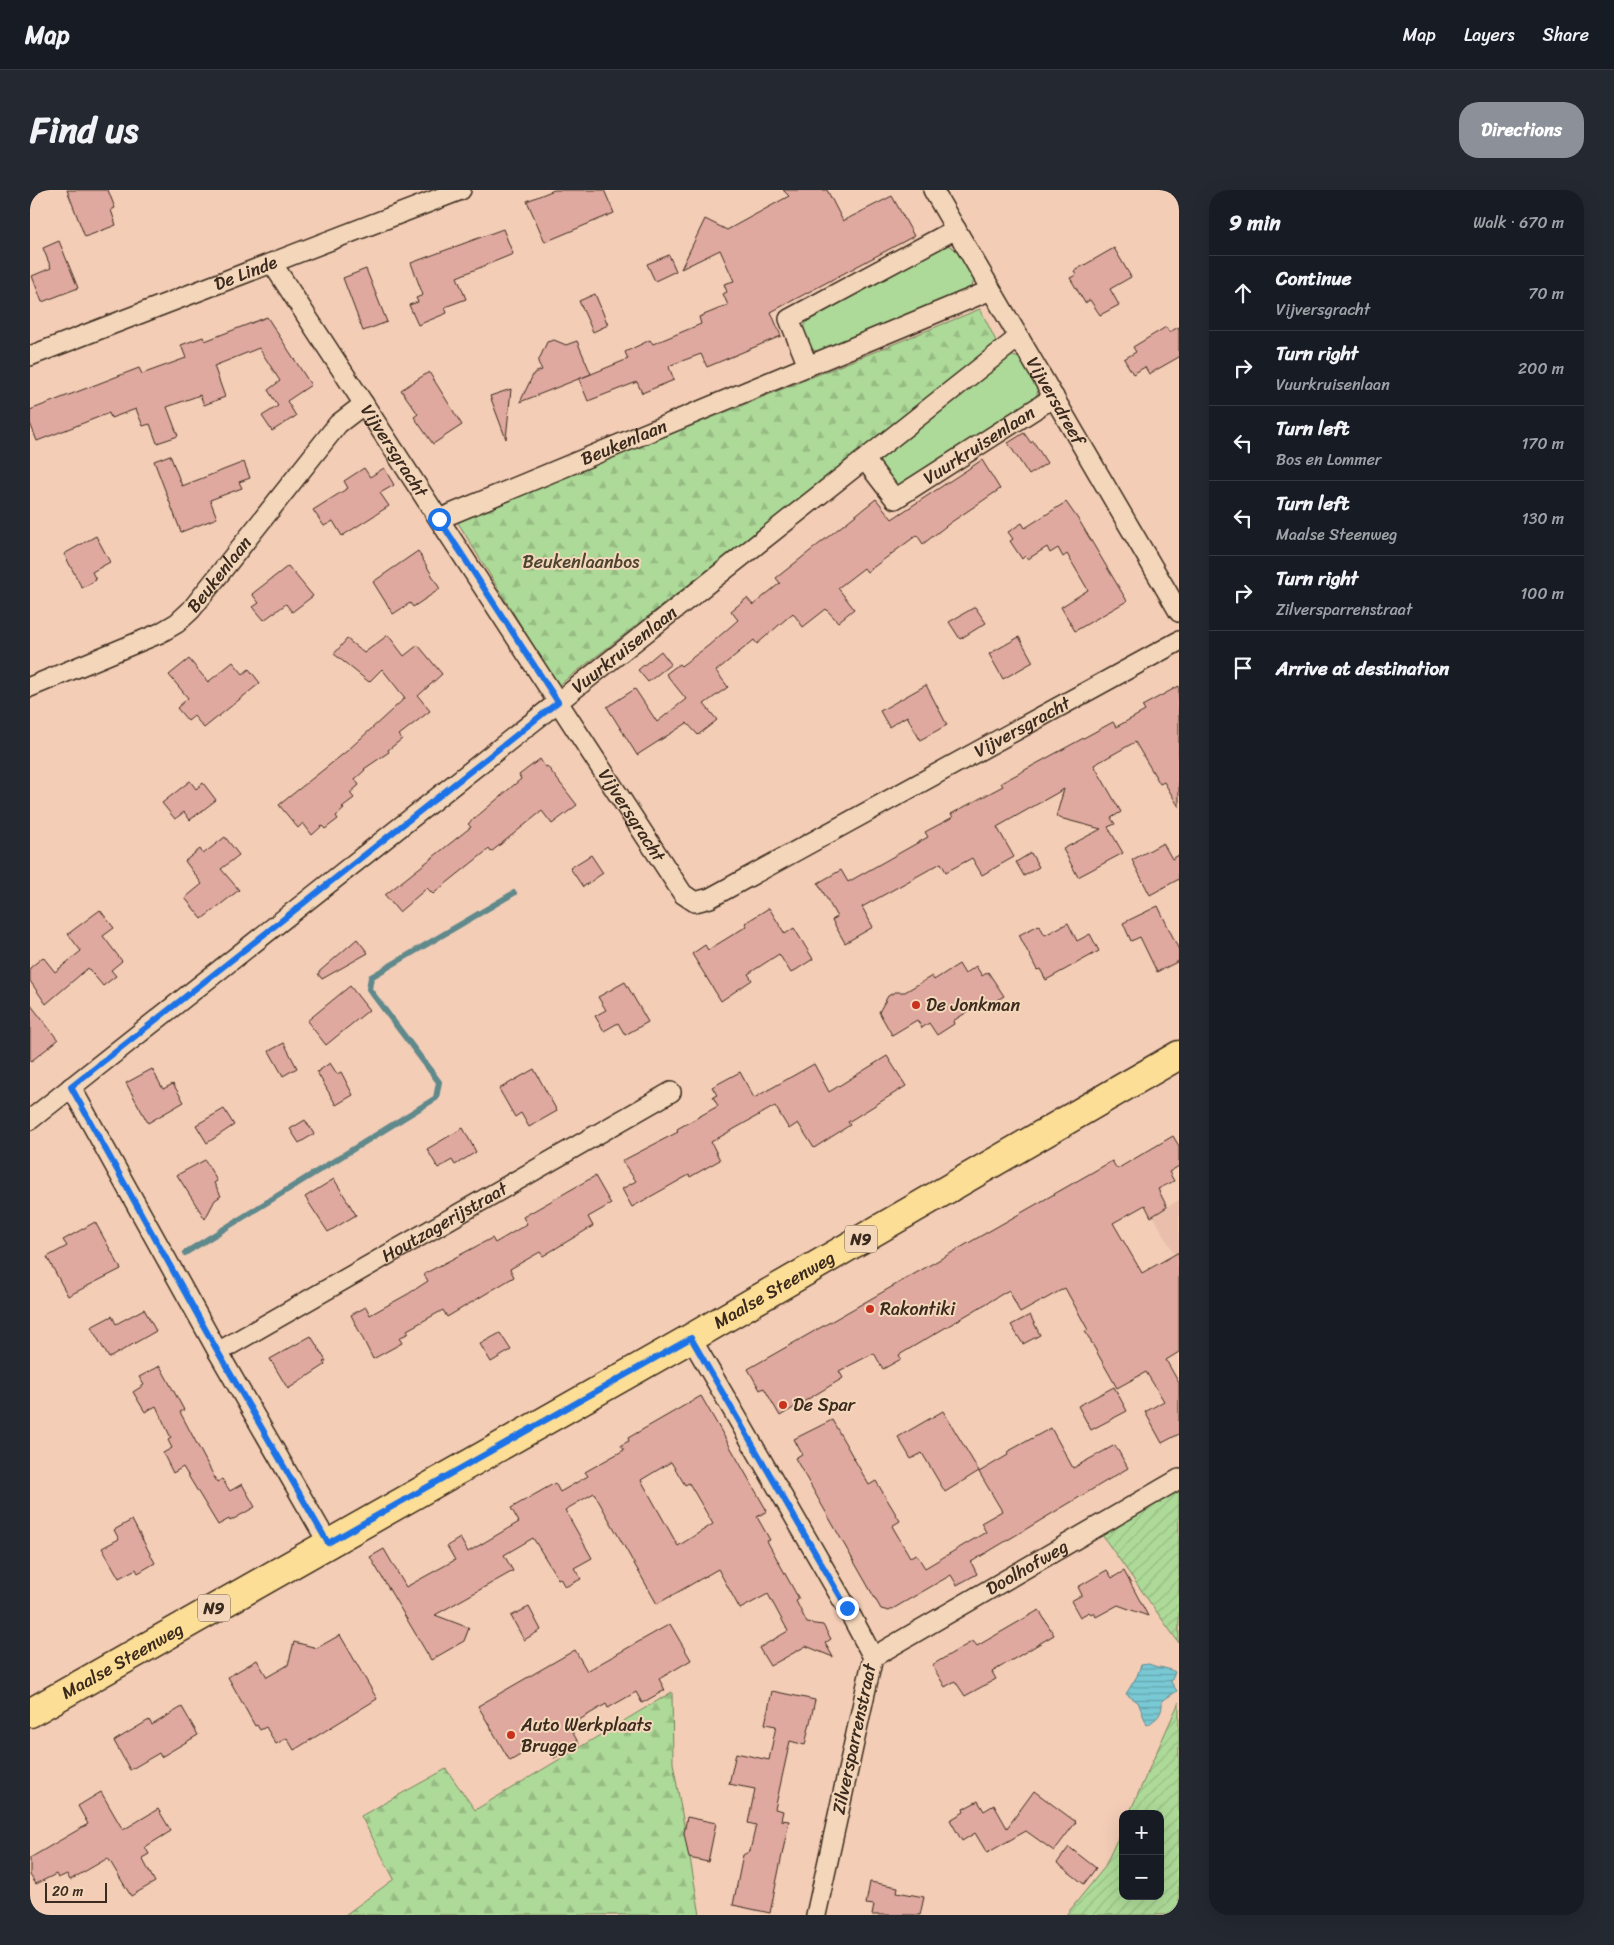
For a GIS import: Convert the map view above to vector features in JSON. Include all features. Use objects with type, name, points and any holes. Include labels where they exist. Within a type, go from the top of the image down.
[{"type":"main road","name":"Maalse Steenweg","points":[[30,1713],[691,1338],[1179,1055]]},
{"type":"street","name":"De Linde","points":[[30,356],[461,190]]},
{"type":"street","name":"Vijversdreef","points":[[933,190],[1179,612]]},
{"type":"street","points":[[808,366],[789,319],[956,229]]},
{"type":"street","name":"Vijversgracht","points":[[272,263],[683,894],[695,902],[710,898],[1179,640]]},
{"type":"street","name":"Beukenlaan","points":[[439,519],[991,290]]},
{"type":"street","name":"Vuurkruisenlaan","points":[[30,1120],[1019,337]]},
{"type":"street","name":"Vuurkruisenlaan","points":[[864,460],[896,499],[1054,397]]},
{"type":"street","name":"Beukenlaan","points":[[30,687],[160,633],[177,623],[204,594],[338,424],[364,404]]},
{"type":"street","points":[[71,1087],[218,1352],[328,1543]]},
{"type":"street","name":"Houtzagerijstraat","points":[[218,1352],[670,1092]]},
{"type":"street","name":"Zilversparrenstraat","points":[[691,1338],[843,1600],[873,1657],[816,1915]]},
{"type":"street","name":"Doolhofweg","points":[[873,1657],[1179,1479]]},
{"type":"shaded area","points":[[1179,1200],[1179,1263],[1153,1215]]},
{"type":"green space","points":[[948,245],[960,254],[971,269],[974,278],[970,290],[822,351],[814,350],[807,344],[801,334],[806,322],[943,246]]},
{"type":"green space","name":"Beukenlaanbos","points":[[980,309],[998,345],[558,686],[457,521]]},
{"type":"green space","points":[[1005,357],[1020,358],[1039,383],[1037,394],[1032,401],[902,484],[895,485],[879,463],[879,458]]},
{"type":"green space","points":[[1179,1479],[1179,1643],[1097,1528]]},
{"type":"green space","points":[[672,1692],[673,1763],[700,1915],[345,1915],[394,1879],[361,1816],[446,1769],[475,1810]]},
{"type":"green space","points":[[1179,1702],[1179,1915],[1066,1915],[1104,1868],[1119,1836],[1119,1900],[1164,1900],[1164,1810],[1131,1810]]},
{"type":"water","points":[[1149,1664],[1175,1672],[1171,1682],[1177,1691],[1162,1701],[1159,1716],[1147,1725],[1138,1702],[1126,1694],[1137,1676],[1141,1665]]},
{"type":"building","points":[[67,190],[108,190],[115,208],[111,210],[116,225],[85,237]]},
{"type":"building","points":[[554,190],[604,190],[614,213],[545,242],[527,201]]},
{"type":"building","points":[[783,190],[827,190],[843,221],[892,196],[914,236],[771,312],[781,336],[707,367],[701,354],[671,365],[669,367],[674,380],[642,393],[637,382],[588,401],[579,379],[628,359],[625,352],[650,340],[653,344],[701,324],[699,317],[728,305],[723,294],[727,292],[724,284],[734,281],[720,250],[681,269],[705,219],[727,230],[789,196]]},
{"type":"building","points":[[503,229],[513,254],[457,277],[466,299],[445,307],[447,313],[418,325],[409,305],[418,302],[416,298],[423,295],[411,263]]},
{"type":"building","points":[[59,241],[78,288],[42,302],[32,276],[51,268],[43,248]]},
{"type":"building","points":[[1114,248],[1131,277],[1110,289],[1119,305],[1100,315],[1090,300],[1085,303],[1070,278],[1076,275],[1074,271]]},
{"type":"building","points":[[669,255],[676,271],[655,281],[647,264]]},
{"type":"building","points":[[366,269],[387,322],[363,331],[343,278]]},
{"type":"building","points":[[595,294],[608,325],[593,332],[579,301]]},
{"type":"building","points":[[267,317],[311,385],[287,401],[296,416],[272,431],[262,416],[278,406],[268,390],[280,381],[259,348],[214,366],[225,397],[204,405],[200,395],[167,407],[178,436],[157,443],[150,424],[143,426],[136,409],[111,418],[109,413],[37,441],[30,423],[30,410],[139,368],[142,374],[186,358],[181,345],[203,337],[205,341]]},
{"type":"building","points":[[1166,327],[1169,332],[1179,327],[1179,357],[1149,374],[1145,367],[1133,374],[1124,359],[1136,352],[1133,347]]},
{"type":"building","points":[[554,340],[566,345],[577,341],[591,374],[520,402],[534,373],[542,370],[538,362],[547,342]]},
{"type":"building","points":[[429,372],[462,425],[433,444],[414,417],[418,414],[401,390]]},
{"type":"building","points":[[511,389],[506,439],[490,396]]},
{"type":"building","points":[[1024,433],[1031,443],[1033,441],[1047,463],[1029,475],[1008,443]]},
{"type":"building","points":[[170,455],[182,486],[244,462],[250,478],[239,482],[242,488],[210,500],[217,518],[181,532],[154,461]]},
{"type":"building","points":[[982,460],[1000,489],[923,544],[917,535],[867,572],[864,568],[838,588],[854,609],[838,622],[826,609],[803,627],[793,613],[757,644],[754,640],[716,671],[728,687],[704,704],[717,720],[698,735],[687,723],[637,755],[607,707],[635,689],[657,722],[686,699],[666,674],[679,664],[681,666],[708,646],[738,620],[731,611],[747,598],[753,605],[780,583],[776,578],[876,499],[892,519]]},
{"type":"building","points":[[364,468],[370,477],[384,468],[394,485],[380,493],[389,506],[342,536],[333,521],[324,526],[313,510],[348,488],[344,481]]},
{"type":"building","points":[[1066,502],[1127,601],[1075,631],[1061,607],[1088,590],[1067,554],[1063,557],[1058,548],[1050,553],[1047,547],[1028,559],[1025,556],[1022,559],[1010,541],[1013,539],[1008,532],[1022,523],[1025,528]]},
{"type":"building","points":[[96,536],[110,562],[92,572],[96,580],[82,588],[64,554]]},
{"type":"building","points":[[418,551],[440,589],[413,607],[410,603],[393,614],[373,582]]},
{"type":"building","points":[[288,566],[313,596],[292,612],[286,604],[264,620],[253,607],[259,603],[252,594]]},
{"type":"building","points":[[975,607],[986,623],[960,639],[949,622]]},
{"type":"building","points":[[388,635],[404,656],[418,645],[442,674],[418,696],[430,711],[399,735],[402,739],[388,750],[389,752],[364,769],[355,779],[359,785],[350,793],[354,798],[342,807],[344,809],[336,816],[338,819],[325,829],[322,826],[312,835],[303,823],[298,828],[279,805],[347,751],[405,698],[382,669],[369,682],[334,654],[347,639],[364,653]]},
{"type":"building","points":[[1019,637],[1033,662],[1003,679],[989,654]]},
{"type":"building","points":[[661,651],[671,664],[648,682],[638,670]]},
{"type":"building","points":[[189,659],[208,682],[233,662],[243,674],[249,669],[260,683],[204,728],[194,716],[188,721],[177,708],[188,698],[169,675]]},
{"type":"building","points":[[926,685],[947,725],[920,740],[907,716],[889,727],[880,711]]},
{"type":"building","points":[[1179,686],[1179,807],[1164,782],[1160,784],[1135,742],[1094,765],[1121,812],[1111,818],[1115,824],[1108,827],[1123,853],[1078,877],[1063,849],[1101,829],[1056,817],[1064,789],[997,827],[1014,857],[982,875],[972,858],[946,872],[941,863],[862,907],[873,927],[845,943],[832,920],[837,917],[818,883],[841,870],[848,882],[928,837],[925,832],[953,817],[951,814],[1003,786],[1001,783],[1113,722],[1116,727],[1145,711],[1142,706]]},
{"type":"building","points":[[540,759],[577,805],[552,824],[542,811],[491,852],[489,849],[433,894],[427,888],[399,912],[385,895],[471,827],[468,824],[521,779],[519,775]]},
{"type":"building","points":[[190,781],[196,789],[203,783],[216,800],[190,820],[184,812],[175,819],[162,803]]},
{"type":"building","points":[[225,837],[239,855],[221,869],[239,890],[202,919],[185,898],[202,884],[185,861],[200,849],[203,854]]},
{"type":"building","points":[[1163,843],[1172,859],[1179,855],[1179,879],[1150,895],[1132,860]]},
{"type":"building","points":[[1031,853],[1039,867],[1024,876],[1016,862]]},
{"type":"building","points":[[591,855],[603,873],[583,887],[570,868]]},
{"type":"building","points":[[1158,906],[1179,950],[1179,961],[1157,972],[1140,937],[1131,941],[1123,923]]},
{"type":"building","points":[[769,908],[785,934],[794,928],[813,959],[791,973],[779,954],[748,974],[752,980],[721,1001],[692,954],[705,945],[708,950],[747,926],[745,923]]},
{"type":"building","points":[[100,910],[114,928],[103,936],[122,961],[111,970],[116,976],[103,986],[88,968],[46,1004],[30,981],[30,968],[43,957],[55,972],[81,951],[68,934]]},
{"type":"building","points":[[1068,923],[1077,941],[1090,934],[1099,951],[1046,980],[1040,969],[1037,970],[1019,935],[1039,925],[1045,935]]},
{"type":"building","points":[[357,939],[368,953],[322,979],[318,974],[320,971]]},
{"type":"building","points":[[959,964],[965,974],[976,966],[982,976],[988,972],[1004,996],[983,1009],[980,1004],[953,1021],[954,1024],[937,1035],[929,1023],[922,1028],[917,1020],[892,1035],[879,1012],[888,996],[895,992],[905,992],[932,976],[934,980]]},
{"type":"building","points":[[625,982],[648,1022],[625,1035],[618,1023],[604,1031],[595,1016],[606,1010],[598,997]]},
{"type":"building","points":[[350,986],[369,1010],[326,1045],[307,1021]]},
{"type":"building","points":[[30,1004],[58,1040],[30,1062]]},
{"type":"building","points":[[284,1043],[297,1068],[283,1076],[269,1051]]},
{"type":"building","points":[[887,1056],[906,1086],[848,1122],[850,1125],[814,1148],[798,1123],[789,1129],[775,1106],[711,1142],[720,1160],[690,1177],[689,1175],[632,1207],[622,1189],[636,1181],[622,1161],[678,1132],[677,1129],[718,1106],[713,1097],[717,1095],[712,1087],[740,1072],[754,1098],[814,1064],[829,1092]]},
{"type":"building","points":[[330,1063],[337,1074],[341,1072],[353,1095],[336,1105],[317,1072]]},
{"type":"building","points":[[152,1069],[163,1089],[173,1084],[184,1102],[148,1123],[126,1083]]},
{"type":"building","points":[[534,1069],[557,1111],[529,1127],[521,1113],[515,1117],[499,1089]]},
{"type":"building","points":[[224,1109],[234,1125],[207,1143],[196,1125]]},
{"type":"building","points":[[305,1120],[314,1134],[299,1143],[290,1129]]},
{"type":"building","points":[[463,1128],[476,1152],[455,1165],[452,1160],[438,1168],[427,1149]]},
{"type":"building","points":[[1173,1136],[1179,1146],[1179,1166],[1169,1172],[1174,1181],[1158,1189],[1167,1207],[1151,1217],[1145,1205],[1113,1223],[1142,1273],[1179,1252],[1179,1352],[1166,1360],[1179,1383],[1179,1434],[1162,1443],[1145,1412],[1164,1401],[1146,1372],[1117,1388],[1085,1331],[1088,1330],[1065,1288],[1020,1313],[1009,1290],[899,1355],[901,1359],[883,1369],[874,1353],[839,1371],[843,1378],[780,1416],[764,1388],[760,1390],[748,1369],[1112,1161],[1117,1169]]},
{"type":"building","points":[[205,1160],[217,1181],[214,1183],[221,1196],[215,1200],[205,1219],[177,1175]]},
{"type":"building","points":[[595,1176],[611,1204],[588,1217],[593,1226],[543,1256],[540,1252],[510,1269],[514,1277],[447,1317],[443,1310],[407,1330],[409,1333],[399,1338],[402,1343],[373,1359],[351,1315],[366,1307],[370,1315],[408,1294],[428,1281],[424,1274],[492,1238],[495,1243],[527,1224],[523,1217]]},
{"type":"building","points":[[334,1179],[356,1215],[328,1232],[305,1197]]},
{"type":"building","points":[[95,1222],[121,1269],[68,1296],[47,1257],[67,1246],[63,1240]]},
{"type":"building","points":[[144,1309],[156,1331],[109,1358],[91,1327],[112,1316],[116,1324]]},
{"type":"building","points":[[1030,1315],[1040,1335],[1023,1344],[1011,1325]]},
{"type":"building","points":[[500,1333],[511,1350],[491,1362],[480,1344]]},
{"type":"building","points":[[311,1336],[326,1361],[323,1362],[325,1365],[288,1389],[270,1359]]},
{"type":"building","points":[[160,1366],[184,1410],[180,1412],[217,1482],[222,1479],[230,1491],[242,1484],[255,1507],[230,1521],[229,1519],[218,1525],[183,1467],[173,1473],[163,1453],[172,1448],[168,1440],[171,1438],[156,1406],[145,1412],[133,1392],[144,1385],[139,1377]]},
{"type":"building","points":[[1114,1387],[1127,1411],[1091,1430],[1078,1406]]},
{"type":"building","points":[[701,1396],[767,1511],[757,1517],[770,1540],[767,1541],[799,1599],[796,1601],[807,1623],[823,1625],[831,1639],[825,1643],[833,1657],[806,1646],[770,1666],[759,1648],[788,1631],[768,1594],[740,1609],[718,1569],[657,1604],[594,1493],[565,1510],[592,1558],[574,1568],[581,1579],[565,1587],[533,1538],[504,1555],[513,1571],[435,1615],[469,1628],[464,1641],[431,1660],[370,1557],[384,1549],[406,1587],[455,1560],[447,1546],[460,1538],[468,1552],[519,1522],[511,1508],[555,1483],[560,1492],[588,1476],[585,1472],[624,1450],[621,1445],[629,1441],[628,1438]],"holes":[[[671,1462],[685,1485],[689,1483],[713,1524],[678,1546],[641,1480]]]},
{"type":"building","points":[[943,1411],[979,1471],[945,1492],[922,1453],[911,1459],[898,1437]]},
{"type":"building","points":[[832,1420],[869,1485],[876,1481],[900,1521],[892,1526],[910,1557],[916,1554],[925,1568],[986,1532],[981,1523],[1002,1511],[979,1472],[1008,1455],[1007,1452],[1051,1428],[1073,1468],[1115,1445],[1128,1468],[971,1562],[977,1574],[957,1585],[951,1575],[889,1611],[881,1609],[795,1458],[802,1454],[794,1439]]},
{"type":"building","points":[[132,1520],[155,1563],[138,1573],[136,1569],[119,1578],[102,1548],[119,1539],[114,1530]]},
{"type":"building","points":[[1107,1570],[1112,1578],[1124,1571],[1148,1616],[1118,1605],[1096,1617],[1094,1612],[1091,1614],[1089,1612],[1080,1617],[1071,1601],[1082,1595],[1078,1587]]},
{"type":"building","points":[[529,1607],[541,1630],[524,1640],[511,1616]]},
{"type":"building","points":[[1039,1610],[1054,1635],[992,1672],[996,1679],[965,1696],[955,1681],[945,1687],[932,1665],[973,1641],[977,1646]]},
{"type":"building","points":[[670,1624],[691,1660],[659,1679],[665,1690],[642,1703],[636,1692],[608,1708],[606,1704],[569,1726],[579,1744],[554,1758],[544,1741],[510,1761],[478,1706],[575,1650],[587,1671]]},
{"type":"building","points":[[340,1635],[377,1699],[294,1750],[287,1738],[276,1744],[266,1727],[260,1730],[257,1725],[255,1726],[228,1677],[257,1660],[267,1677],[288,1665],[294,1642],[317,1648]]},
{"type":"building","points":[[772,1691],[815,1700],[805,1745],[790,1741],[775,1809],[783,1811],[781,1820],[789,1821],[770,1913],[733,1905],[743,1855],[750,1851],[756,1825],[748,1823],[755,1789],[729,1784],[736,1753],[769,1760],[776,1726],[765,1724]]},
{"type":"building","points":[[182,1707],[198,1735],[161,1757],[159,1753],[130,1770],[114,1741],[149,1720],[152,1725]]},
{"type":"building","points":[[1034,1791],[1076,1822],[1054,1851],[1026,1831],[987,1853],[975,1833],[962,1841],[950,1820],[964,1812],[963,1809],[978,1801],[984,1811],[994,1805],[1007,1828]]},
{"type":"building","points":[[101,1792],[123,1830],[158,1809],[171,1831],[145,1847],[149,1854],[142,1858],[155,1882],[131,1896],[108,1858],[70,1880],[67,1874],[58,1878],[56,1874],[36,1884],[30,1875],[30,1858],[88,1824],[78,1806]]},
{"type":"building","points":[[687,1817],[716,1823],[708,1862],[689,1858],[684,1833]]},
{"type":"building","points":[[1069,1847],[1096,1868],[1084,1884],[1057,1863]]},
{"type":"building","points":[[870,1882],[898,1887],[897,1892],[924,1897],[920,1915],[872,1915],[874,1905],[866,1904]]},
{"type":"waterway","points":[[185,1253],[436,1098],[439,1082],[369,989],[371,977],[514,893]]},
{"type":"place","name":"De Jonkman","points":[[916,1005]]},
{"type":"place","name":"Rakontiki","points":[[870,1309]]},
{"type":"place","name":"De Spar","points":[[783,1405]]},
{"type":"place","name":"Auto Werkplaats Brugge","points":[[511,1735]]},
{"type":"route","points":[[439,519],[558,702],[71,1087],[218,1352],[328,1543],[691,1338],[847,1608]]}]
